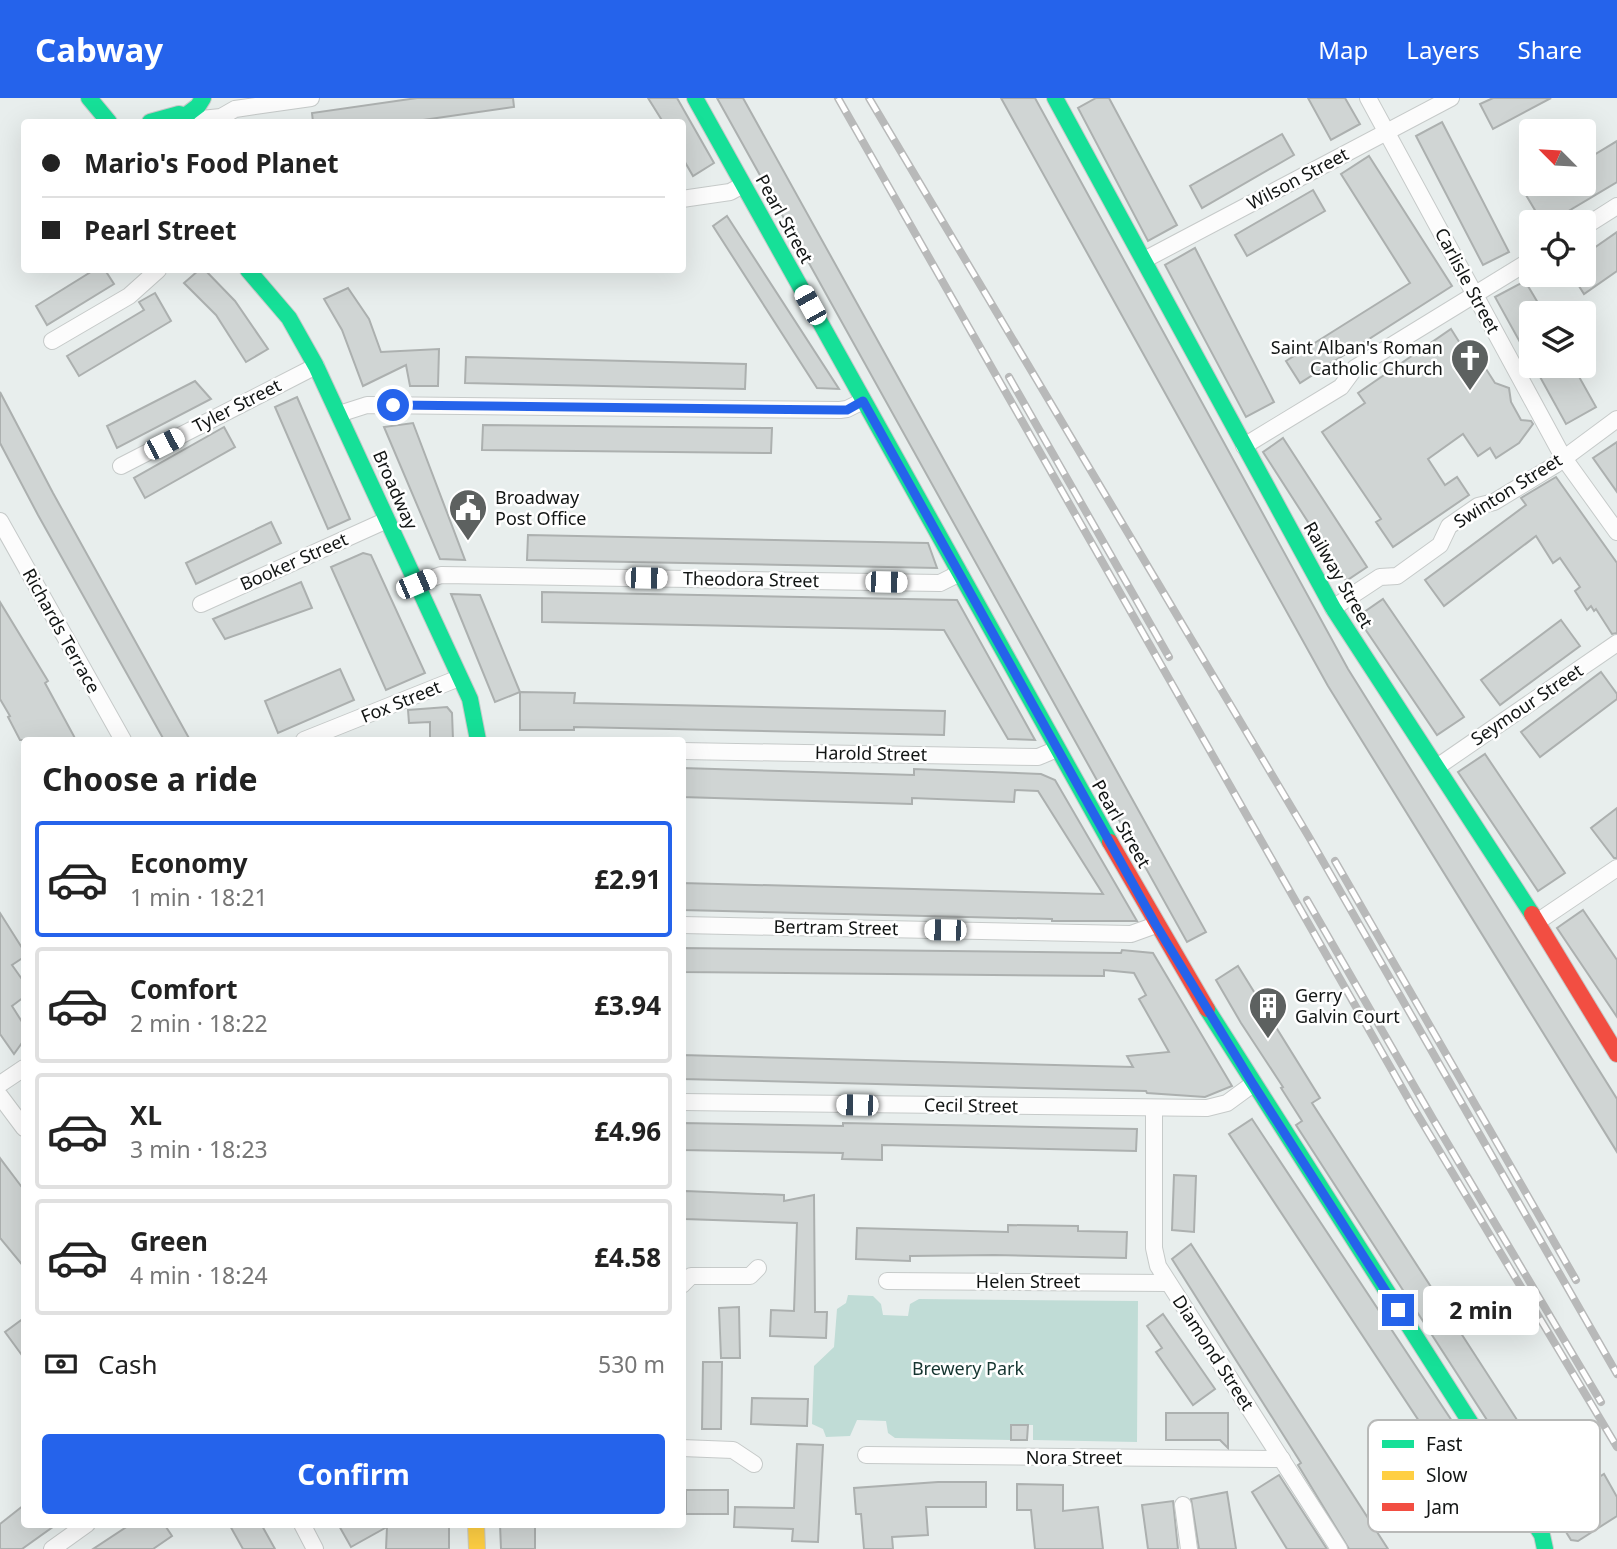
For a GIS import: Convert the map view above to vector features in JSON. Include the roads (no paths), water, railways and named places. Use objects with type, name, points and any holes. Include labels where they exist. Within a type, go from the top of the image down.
[{"type":"street","points":[[89,98],[109,119]]},
{"type":"street","points":[[183,119],[203,98]]},
{"type":"street","points":[[201,119],[221,117],[235,109],[311,98]]},
{"type":"street","name":"Pearl Street","points":[[695,98],[1156,925],[1253,1084],[1468,1420]]},
{"type":"street","name":"Railway Street","points":[[1056,98],[1333,608],[1537,922],[1617,1054]]},
{"type":"street","name":"Carlisle Street","points":[[1368,98],[1563,457],[1617,532]]},
{"type":"street","name":"Wilson Street","points":[[1144,260],[1451,98]]},
{"type":"street","points":[[161,119],[180,114],[182,119]]},
{"type":"street","points":[[686,198],[730,192],[743,185]]},
{"type":"street","points":[[1596,219],[1617,206]]},
{"type":"street","points":[[1244,446],[1341,387],[1354,368],[1519,268]]},
{"type":"street","points":[[52,341],[129,296],[155,273]]},
{"type":"street","name":"Broadway","points":[[255,273],[289,318],[317,366],[474,710],[478,737]]},
{"type":"street","name":"Tyler Street","points":[[121,466],[317,366]]},
{"type":"street","points":[[339,414],[367,405],[847,410],[863,401]]},
{"type":"street","name":"Swinton Street","points":[[1333,608],[1380,578],[1397,576],[1440,545],[1449,526],[1478,506],[1494,502],[1617,419]]},
{"type":"street","name":"Booker Street","points":[[201,604],[387,520]]},
{"type":"street","name":"Richards Terrace","points":[[0,521],[121,737]]},
{"type":"street","name":"Theodora Street","points":[[416,584],[441,575],[940,583],[960,573]]},
{"type":"street","name":"Seymour Street","points":[[1437,766],[1617,643]]},
{"type":"street","name":"Fox Street","points":[[312,737],[459,678]]},
{"type":"street","name":"Harold Street","points":[[686,751],[1038,757],[1057,749]]},
{"type":"street","points":[[1537,922],[1617,868]]},
{"type":"street","name":"Bertram Street","points":[[686,925],[1131,934],[1156,925]]},
{"type":"street","points":[[0,1084],[21,1070]]},
{"type":"street","name":"Cecil Street","points":[[686,1102],[1216,1107],[1227,1103],[1253,1084]]},
{"type":"street","points":[[0,1096],[21,1124]]},
{"type":"street","name":"Diamond Street","points":[[1154,1108],[1155,1258],[1168,1283],[1339,1549]]},
{"type":"street","points":[[686,1281],[691,1276],[750,1276],[758,1268]]},
{"type":"street","name":"Helen Street","points":[[887,1281],[1168,1283]]},
{"type":"street","points":[[686,1448],[733,1450],[754,1464]]},
{"type":"street","name":"Nora Street","points":[[866,1455],[1282,1460]]},
{"type":"street","points":[[1183,1505],[1189,1549]]},
{"type":"street","points":[[52,1549],[81,1528]]},
{"type":"street","points":[[304,1528],[315,1549]]},
{"type":"street","points":[[476,1528],[477,1549]]},
{"type":"street","name":"Pearl Street","points":[[1540,1532],[1545,1549]]},
{"type":"railway","points":[[838,98],[1413,1107],[1617,1447]]},
{"type":"railway","points":[[869,98],[1309,837],[1617,1374]]},
{"type":"railway","points":[[1009,377],[1169,657]]},
{"type":"railway","points":[[1335,861],[1576,1280]]},
{"type":"railway","points":[[1307,900],[1601,1402]]},
{"type":"place","name":"Saint Alban's Roman Catholic Church","points":[[1470,392]]},
{"type":"place","name":"Broadway Post Office","points":[[468,542]]},
{"type":"place","name":"Gerry Galvin Court","points":[[1268,1040]]},
{"type":"park label","name":"Brewery Park","points":[[968,1369]]}]
